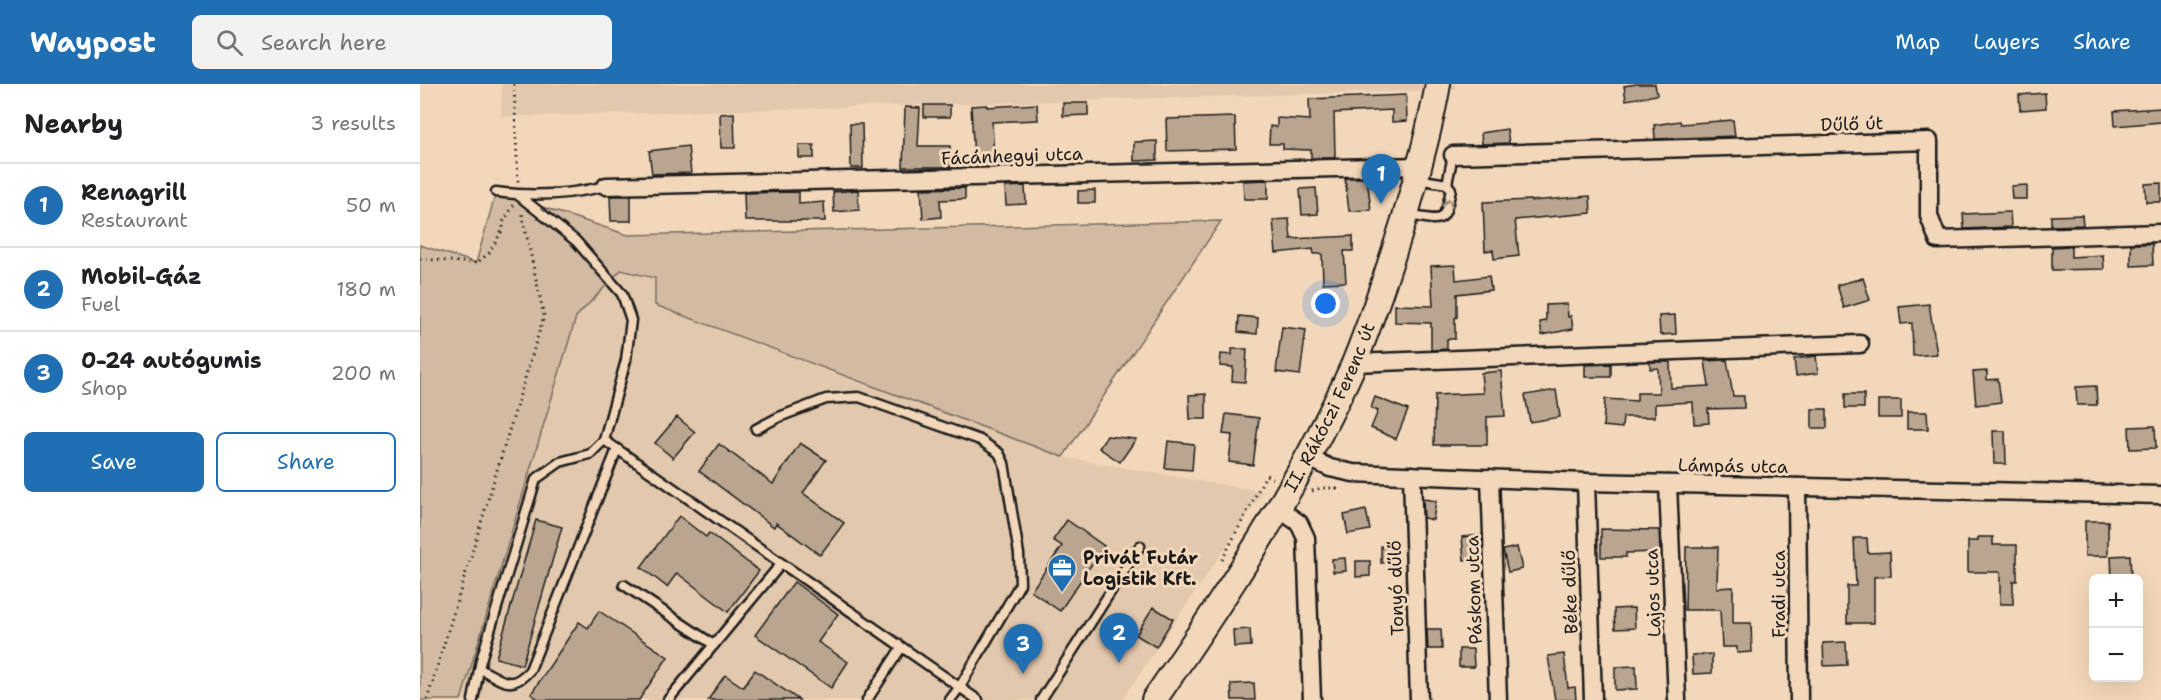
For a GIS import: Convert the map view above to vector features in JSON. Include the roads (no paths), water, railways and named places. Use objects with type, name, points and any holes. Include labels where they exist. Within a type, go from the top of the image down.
[{"type":"main road","name":"II. Rákóczi Ferenc út","points":[[1154,700],[1221,602],[1279,509],[1354,363],[1390,267],[1406,214],[1438,84]]},
{"type":"street","name":"Dűlő út","points":[[1453,155],[1929,141],[1929,216],[1938,240],[2161,233]]},
{"type":"street","name":"Fácánhegyi utca","points":[[606,186],[1418,172]]},
{"type":"street","points":[[1354,363],[1860,344]]},
{"type":"street","name":"Lámpás utca","points":[[1307,458],[1340,471],[1412,475],[1586,482],[2161,495]]},
{"type":"street","name":"Tonyó dűlő","points":[[1412,475],[1419,700]]},
{"type":"street","name":"Páskom utca","points":[[1490,478],[1498,700]]},
{"type":"street","name":"Béke dűlő","points":[[1586,482],[1593,700]]},
{"type":"street","name":"Lajos utca","points":[[1668,484],[1677,700]]},
{"type":"street","name":"Fradi utca","points":[[1797,487],[1799,700]]},
{"type":"street","points":[[1279,509],[1299,523],[1306,538],[1312,700]]},
{"type":"lane","points":[[1447,184],[1453,155]]},
{"type":"lane","points":[[1406,214],[1434,219],[1442,218],[1446,213],[1451,189],[1447,184],[1418,172]]},
{"type":"lane","points":[[496,192],[545,196],[606,186]]},
{"type":"lane","points":[[473,700],[536,479],[560,462],[590,454],[604,440],[626,360],[631,320],[622,294],[576,241],[518,195]]},
{"type":"lane","points":[[756,429],[779,417],[826,399],[859,397],[980,440],[999,453],[1004,463],[1018,543],[1020,584],[950,700]]},
{"type":"lane","points":[[604,440],[978,700]]},
{"type":"lane","points":[[480,669],[514,684],[530,670],[617,449]]},
{"type":"lane","points":[[1041,700],[1140,546]]},
{"type":"lane","points":[[669,700],[781,564]]},
{"type":"lane","points":[[624,585],[714,645]]},
{"type":"lane","points":[[867,700],[901,648]]},
{"type":"place","name":"Renagrill","points":[[1381,204]]},
{"type":"place","name":"Privát Futár Logistik Kft.","points":[[1062,594]]},
{"type":"place","name":"Mobil-Gáz","points":[[1119,663]]},
{"type":"place","name":"0-24 autógumis","points":[[1023,674]]}]
